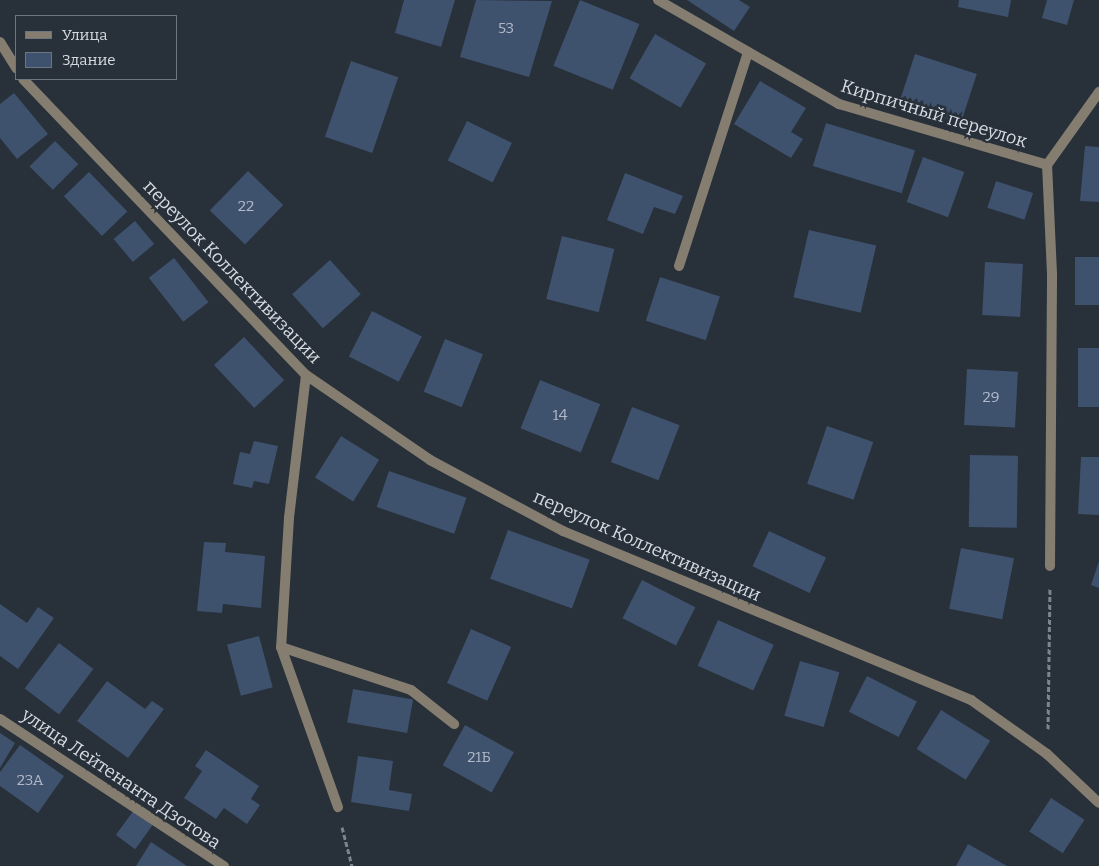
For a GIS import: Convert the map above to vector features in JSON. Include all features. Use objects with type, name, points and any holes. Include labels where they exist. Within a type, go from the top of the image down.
[{"type":"street","name":"Кирпичный переулок","points":[[658,0],[839,104],[1047,165]]},
{"type":"street","points":[[0,42],[15,66]]},
{"type":"street","points":[[679,266],[748,52]]},
{"type":"street","name":"переулок Коллективизации","points":[[24,80],[306,375],[430,460],[564,531],[970,700],[1047,754],[1099,803]]},
{"type":"street","points":[[1050,566],[1052,274],[1047,165],[1099,92]]},
{"type":"street","points":[[306,375],[289,518],[281,647],[338,807]]},
{"type":"street","points":[[281,647],[411,690],[454,724]]},
{"type":"street","name":"улица Лейтенанта Дзотова","points":[[0,719],[224,866]]},
{"type":"path","points":[[1047,754],[1050,566]]},
{"type":"path","points":[[338,807],[352,866]]},
{"type":"building","points":[[404,0],[455,0],[441,47],[395,33]]},
{"type":"building","points":[[476,0],[552,1],[529,77],[460,57]]},
{"type":"building","points":[[580,0],[639,24],[613,90],[553,66]]},
{"type":"building","points":[[687,0],[739,0],[750,7],[734,31]]},
{"type":"building","points":[[959,0],[1011,0],[1008,17],[958,7]]},
{"type":"building","points":[[1047,0],[1074,0],[1067,25],[1042,18]]},
{"type":"building","points":[[655,34],[706,64],[681,108],[630,78]]},
{"type":"building","points":[[915,54],[977,74],[961,124],[899,103]]},
{"type":"building","points":[[351,61],[398,77],[372,153],[325,137]]},
{"type":"building","points":[[760,81],[806,108],[791,132],[803,139],[791,158],[734,124]]},
{"type":"building","points":[[14,93],[48,134],[17,159],[0,138],[0,104]]},
{"type":"building","points":[[467,121],[512,143],[493,182],[448,161]]},
{"type":"building","points":[[826,123],[915,150],[902,193],[813,166]]},
{"type":"building","points":[[55,141],[78,164],[53,190],[30,166]]},
{"type":"building","points":[[1085,146],[1099,147],[1099,202],[1080,201]]},
{"type":"building","points":[[923,157],[964,172],[948,217],[907,202]]},
{"type":"building","points":[[248,171],[283,205],[245,245],[210,211]]},
{"type":"building","points":[[89,172],[127,212],[102,236],[64,196]]},
{"type":"building","points":[[625,173],[683,196],[675,214],[654,207],[643,234],[607,220]]},
{"type":"building","points":[[996,181],[1033,193],[1024,220],[987,208]]},
{"type":"building","points":[[135,221],[154,244],[133,262],[114,239]]},
{"type":"building","points":[[809,230],[876,246],[861,313],[793,297]]},
{"type":"building","points":[[562,236],[614,249],[599,312],[546,299]]},
{"type":"building","points":[[1075,257],[1099,257],[1099,305],[1075,305]]},
{"type":"building","points":[[174,258],[208,302],[183,322],[149,278]]},
{"type":"building","points":[[330,260],[361,294],[323,328],[292,294]]},
{"type":"building","points":[[985,262],[1023,264],[1020,317],[982,315]]},
{"type":"building","points":[[660,277],[720,296],[706,340],[646,321]]},
{"type":"building","points":[[372,311],[422,336],[399,382],[349,356]]},
{"type":"building","points":[[244,337],[284,380],[254,408],[214,365]]},
{"type":"building","points":[[445,339],[483,354],[462,407],[424,392]]},
{"type":"building","points":[[1078,348],[1099,348],[1099,407],[1078,407]]},
{"type":"building","points":[[967,369],[1018,372],[1015,428],[964,425]]},
{"type":"building","points":[[540,380],[600,404],[581,453],[521,428]]},
{"type":"building","points":[[632,407],[680,425],[658,480],[611,462]]},
{"type":"building","points":[[827,426],[873,442],[853,500],[807,484]]},
{"type":"building","points":[[341,436],[379,460],[353,501],[315,478]]},
{"type":"building","points":[[254,441],[278,446],[269,484],[254,481],[252,488],[233,484],[240,452],[250,454]]},
{"type":"building","points":[[970,455],[1018,456],[1017,528],[969,527]]},
{"type":"building","points":[[1081,457],[1099,457],[1099,515],[1078,514]]},
{"type":"building","points":[[389,471],[467,498],[454,534],[377,507]]},
{"type":"building","points":[[508,530],[590,560],[572,609],[490,579]]},
{"type":"building","points":[[769,531],[826,558],[810,593],[753,566]]},
{"type":"building","points":[[204,542],[226,543],[225,552],[265,556],[261,608],[223,604],[222,613],[197,611]]},
{"type":"building","points":[[961,548],[1014,558],[1002,619],[949,609]]},
{"type":"building","points":[[1099,561],[1099,588],[1091,585]]},
{"type":"building","points":[[642,580],[695,607],[676,646],[622,618]]},
{"type":"building","points":[[0,604],[27,623],[38,607],[54,618],[18,669],[0,656]]},
{"type":"building","points":[[718,620],[774,645],[753,690],[698,666]]},
{"type":"building","points":[[471,629],[511,647],[487,701],[447,683]]},
{"type":"building","points":[[259,636],[273,687],[241,696],[227,645]]},
{"type":"building","points":[[59,643],[93,669],[59,714],[25,689]]},
{"type":"building","points":[[800,661],[839,672],[824,727],[784,716]]},
{"type":"building","points":[[867,676],[917,701],[899,737],[849,712]]},
{"type":"building","points":[[107,681],[145,709],[152,701],[164,709],[128,758],[77,721]]},
{"type":"building","points":[[353,689],[413,700],[407,733],[347,722]]},
{"type":"building","points":[[941,710],[990,741],[966,780],[917,749]]},
{"type":"building","points":[[465,725],[514,752],[492,792],[443,765]]},
{"type":"building","points":[[0,733],[15,743],[0,768]]},
{"type":"building","points":[[20,745],[64,776],[38,813],[0,786],[0,772]]},
{"type":"building","points":[[206,750],[259,786],[251,799],[260,805],[247,824],[224,808],[216,819],[184,798],[202,771],[195,766]]},
{"type":"building","points":[[358,756],[393,761],[389,790],[412,794],[409,811],[351,802]]},
{"type":"building","points":[[1051,798],[1085,820],[1063,853],[1029,832]]},
{"type":"building","points":[[134,810],[153,824],[135,849],[116,835]]},
{"type":"building","points":[[151,842],[187,866],[136,866]]},
{"type":"building","points":[[968,844],[1007,866],[956,866]]}]
